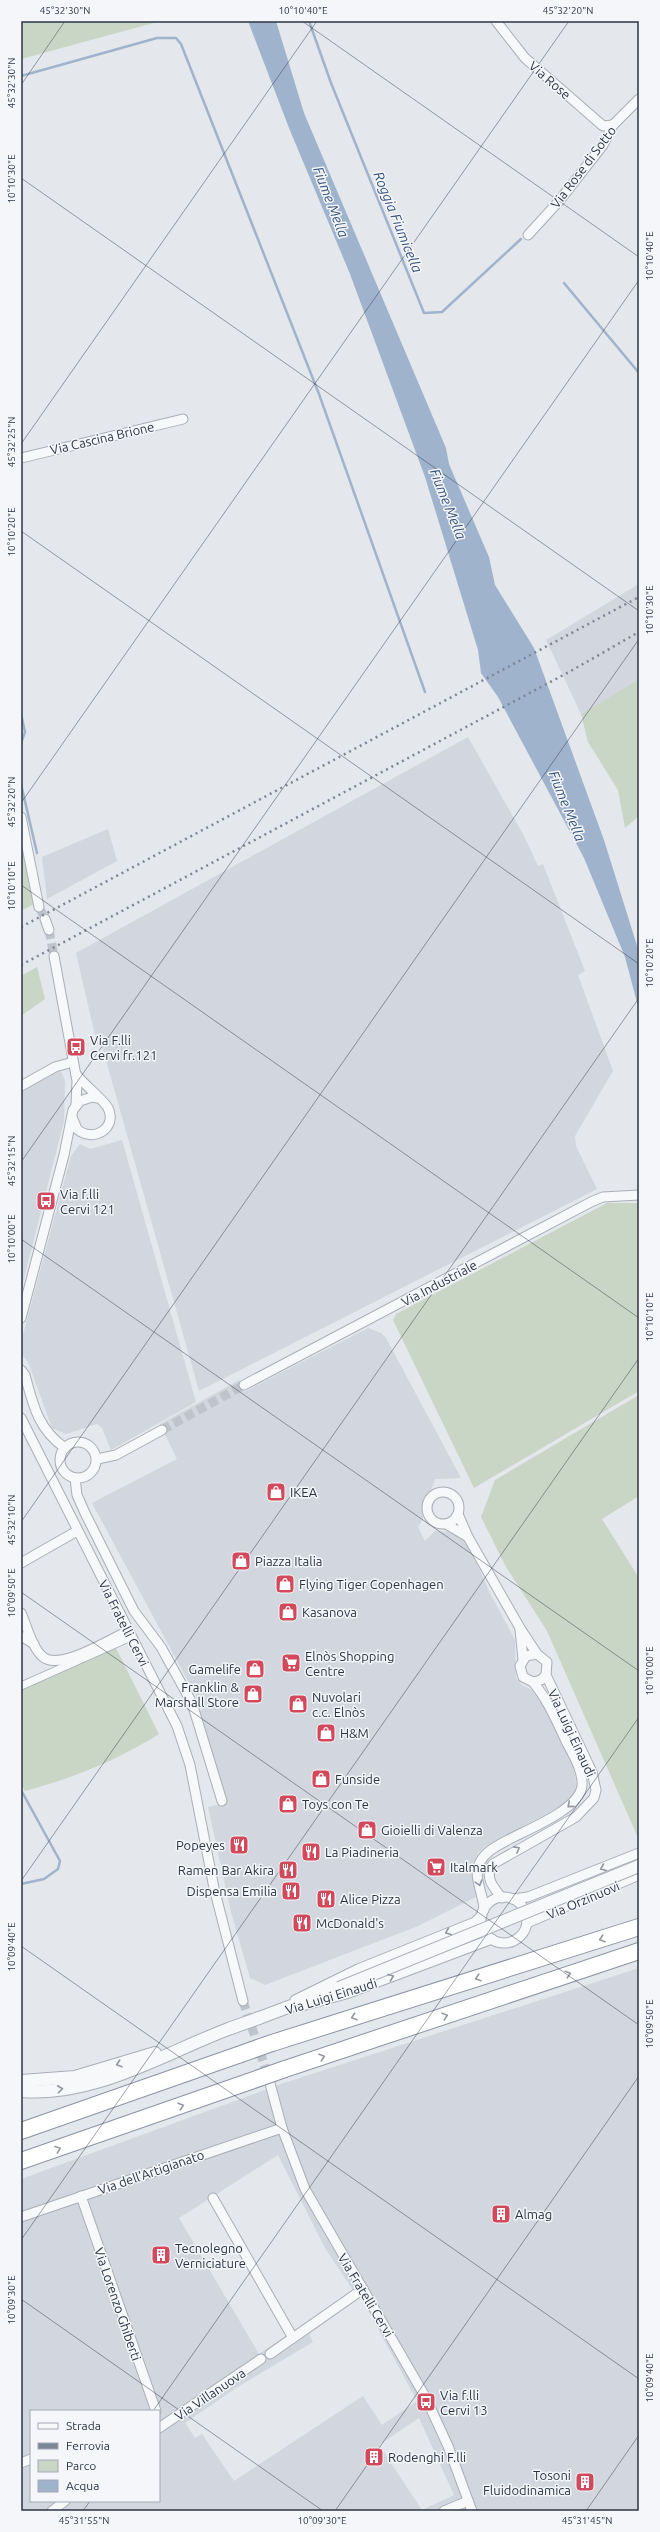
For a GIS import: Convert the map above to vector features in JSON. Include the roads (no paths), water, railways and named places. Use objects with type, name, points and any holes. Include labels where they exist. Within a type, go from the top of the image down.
[{"type":"highway","points":[[21,2131],[272,2043],[639,1927]]},
{"type":"highway","points":[[21,2161],[285,2069],[639,1951]]},
{"type":"street","name":"Via Rose","points":[[496,21],[525,58],[603,126],[613,125]]},
{"type":"street","name":"Via Rose di Sotto","points":[[528,234],[560,200],[603,145],[613,125],[639,99]]},
{"type":"street","name":"Via Cascina Brione","points":[[21,458],[183,419]]},
{"type":"street","points":[[21,817],[39,908]]},
{"type":"street","points":[[45,919],[49,930]]},
{"type":"street","points":[[21,1318],[76,1105],[77,1089],[75,1072],[54,956]]},
{"type":"street","points":[[21,1086],[55,1067],[73,1062]]},
{"type":"street","points":[[72,1117],[74,1125],[80,1132],[95,1135],[105,1129],[109,1124],[110,1112],[107,1106],[75,1072]]},
{"type":"street","points":[[76,1105],[86,1098],[98,1098]]},
{"type":"street","points":[[64,1155],[73,1136],[80,1132]]},
{"type":"street","name":"Via Industriale","points":[[244,1385],[591,1202],[603,1197],[639,1195]]},
{"type":"street","points":[[21,1370],[25,1375],[39,1423],[49,1436],[65,1448]]},
{"type":"street","name":"Via Fratelli Cervi","points":[[21,1420],[177,1726],[190,1765],[214,1888],[243,2001]]},
{"type":"street","points":[[96,1459],[116,1455],[162,1430]]},
{"type":"street","points":[[74,1442],[84,1443],[93,1449],[96,1459],[90,1474],[75,1478],[69,1475],[61,1466],[62,1453],[65,1448],[74,1442]]},
{"type":"street","points":[[75,1478],[77,1495],[85,1514],[134,1611],[161,1647],[192,1703],[222,1801]]},
{"type":"street","points":[[440,1493],[453,1496],[459,1506],[458,1514],[453,1520],[446,1524],[437,1523],[430,1517],[427,1507],[432,1498],[440,1493]]},
{"type":"street","name":"Via Luigi Einaudi","points":[[274,2013],[330,1982],[475,1922],[492,1902],[502,1898],[489,1880],[488,1873],[494,1864],[582,1813],[594,1798],[596,1790],[592,1772],[546,1675],[547,1662],[537,1654],[520,1628],[468,1537],[458,1514]]},
{"type":"street","name":"Via Luigi Einaudi","points":[[446,1524],[468,1537]]},
{"type":"street","points":[[21,1563],[77,1530]]},
{"type":"street","points":[[21,1613],[35,1645],[42,1657],[48,1660],[64,1661],[129,1634]]},
{"type":"street","name":"Via Luigi Einaudi","points":[[520,1628],[523,1659],[520,1666],[521,1674],[526,1679],[533,1682],[546,1701],[575,1758],[582,1778],[580,1794],[567,1808],[500,1844],[484,1856],[477,1870],[477,1879],[484,1898],[483,1929],[492,1939],[506,1943],[514,1941],[525,1930],[527,1923]]},
{"type":"street","points":[[21,1686],[129,1634]]},
{"type":"street","points":[[21,1636],[35,1645]]},
{"type":"street","points":[[523,1659],[529,1655],[537,1654]]},
{"type":"street","name":"Via Luigi Einaudi","points":[[533,1682],[541,1680],[546,1675]]},
{"type":"street","points":[[502,1898],[512,1899],[528,1897],[639,1853]]},
{"type":"street","points":[[21,2091],[56,2090],[98,2082],[197,2041],[339,1988],[639,1866]]},
{"type":"street","name":"Via Orzinuovi","points":[[527,1923],[639,1876]]},
{"type":"street","points":[[512,1899],[524,1908],[527,1923]]},
{"type":"street","name":"Via Luigi Einaudi","points":[[274,2013],[346,1994],[492,1939]]},
{"type":"street","points":[[21,2081],[82,2075],[197,2041]]},
{"type":"street","name":"Via Fratelli Cervi","points":[[268,2076],[282,2128],[305,2188],[426,2398],[472,2511]]},
{"type":"street","name":"Via dell'Artigianato","points":[[21,2217],[282,2128]]},
{"type":"street","name":"Via Lorenzo Ghiberti","points":[[80,2196],[155,2410]]},
{"type":"street","points":[[213,2198],[294,2338]]},
{"type":"street","points":[[270,2354],[364,2289]]},
{"type":"street","name":"Via Villanuova","points":[[160,2415],[261,2359]]},
{"type":"street","points":[[444,2511],[468,2501]]},
{"type":"street","points":[[52,2511],[64,2502]]},
{"type":"water","name":"Fiume Mella","points":[[248,21],[276,21],[304,113],[446,448],[449,464],[489,557],[495,585],[534,648],[604,840],[639,952],[639,1010],[625,957],[584,858],[498,697],[481,673],[478,650],[425,477],[350,274],[289,128]]},
{"type":"waterway","name":"Roggia Fiumicella","points":[[309,21],[331,83],[424,313],[442,312],[521,239]]},
{"type":"waterway","points":[[21,76],[157,38],[176,38],[181,44],[319,394],[425,692]]},
{"type":"waterway","name":"Roggia Fiumicella","points":[[564,283],[639,373]]},
{"type":"waterway","points":[[21,714],[25,732],[21,743]]},
{"type":"waterway","points":[[21,784],[37,853]]},
{"type":"waterway","points":[[21,1790],[60,1861],[58,1869],[44,1879],[21,1884]]},
{"type":"tunnel","points":[[39,907],[45,919]]},
{"type":"tunnel","points":[[49,930],[54,956]]},
{"type":"tunnel","points":[[162,1430],[244,1385]]},
{"type":"tunnel","points":[[243,2001],[268,2076]]},
{"type":"railway","points":[[21,927],[639,597]]},
{"type":"railway","points":[[21,965],[569,672],[639,632]]},
{"type":"place","name":"Via F.lli Cervi fr.121","points":[[76,1047]]},
{"type":"place","name":"Via f.lli Cervi 121","points":[[46,1201]]},
{"type":"place","name":"IKEA","points":[[276,1492]]},
{"type":"place","name":"Piazza Italia","points":[[241,1561]]},
{"type":"place","name":"Flying Tiger Copenhagen","points":[[285,1584]]},
{"type":"place","name":"Kasanova","points":[[288,1612]]},
{"type":"place","name":"Elnòs Shopping Centre","points":[[291,1663]]},
{"type":"place","name":"Gamelife","points":[[255,1669]]},
{"type":"place","name":"Franklin & Marshall Store","points":[[253,1694]]},
{"type":"place","name":"Nuvolari c.c. Elnòs","points":[[298,1704]]},
{"type":"place","name":"H&M","points":[[326,1733]]},
{"type":"place","name":"Funside","points":[[321,1779]]},
{"type":"place","name":"Toys con Te","points":[[288,1804]]},
{"type":"place","name":"Gioielli di Valenza","points":[[367,1830]]},
{"type":"place","name":"Popeyes","points":[[239,1845]]},
{"type":"place","name":"La Piadineria","points":[[311,1852]]},
{"type":"place","name":"Italmark","points":[[436,1867]]},
{"type":"place","name":"Ramen Bar Akira","points":[[288,1870]]},
{"type":"place","name":"Dispensa Emilia","points":[[291,1891]]},
{"type":"place","name":"Alice Pizza","points":[[326,1899]]},
{"type":"place","name":"McDonald's","points":[[302,1923]]},
{"type":"place","name":"Almag","points":[[501,2214]]},
{"type":"place","name":"Tecnolegno Verniciature","points":[[161,2255]]},
{"type":"place","name":"Via f.lli Cervi 13","points":[[426,2402]]},
{"type":"place","name":"Rodenghi F.lli","points":[[374,2457]]},
{"type":"place","name":"Tosoni Fluidodinamica","points":[[585,2482]]}]
